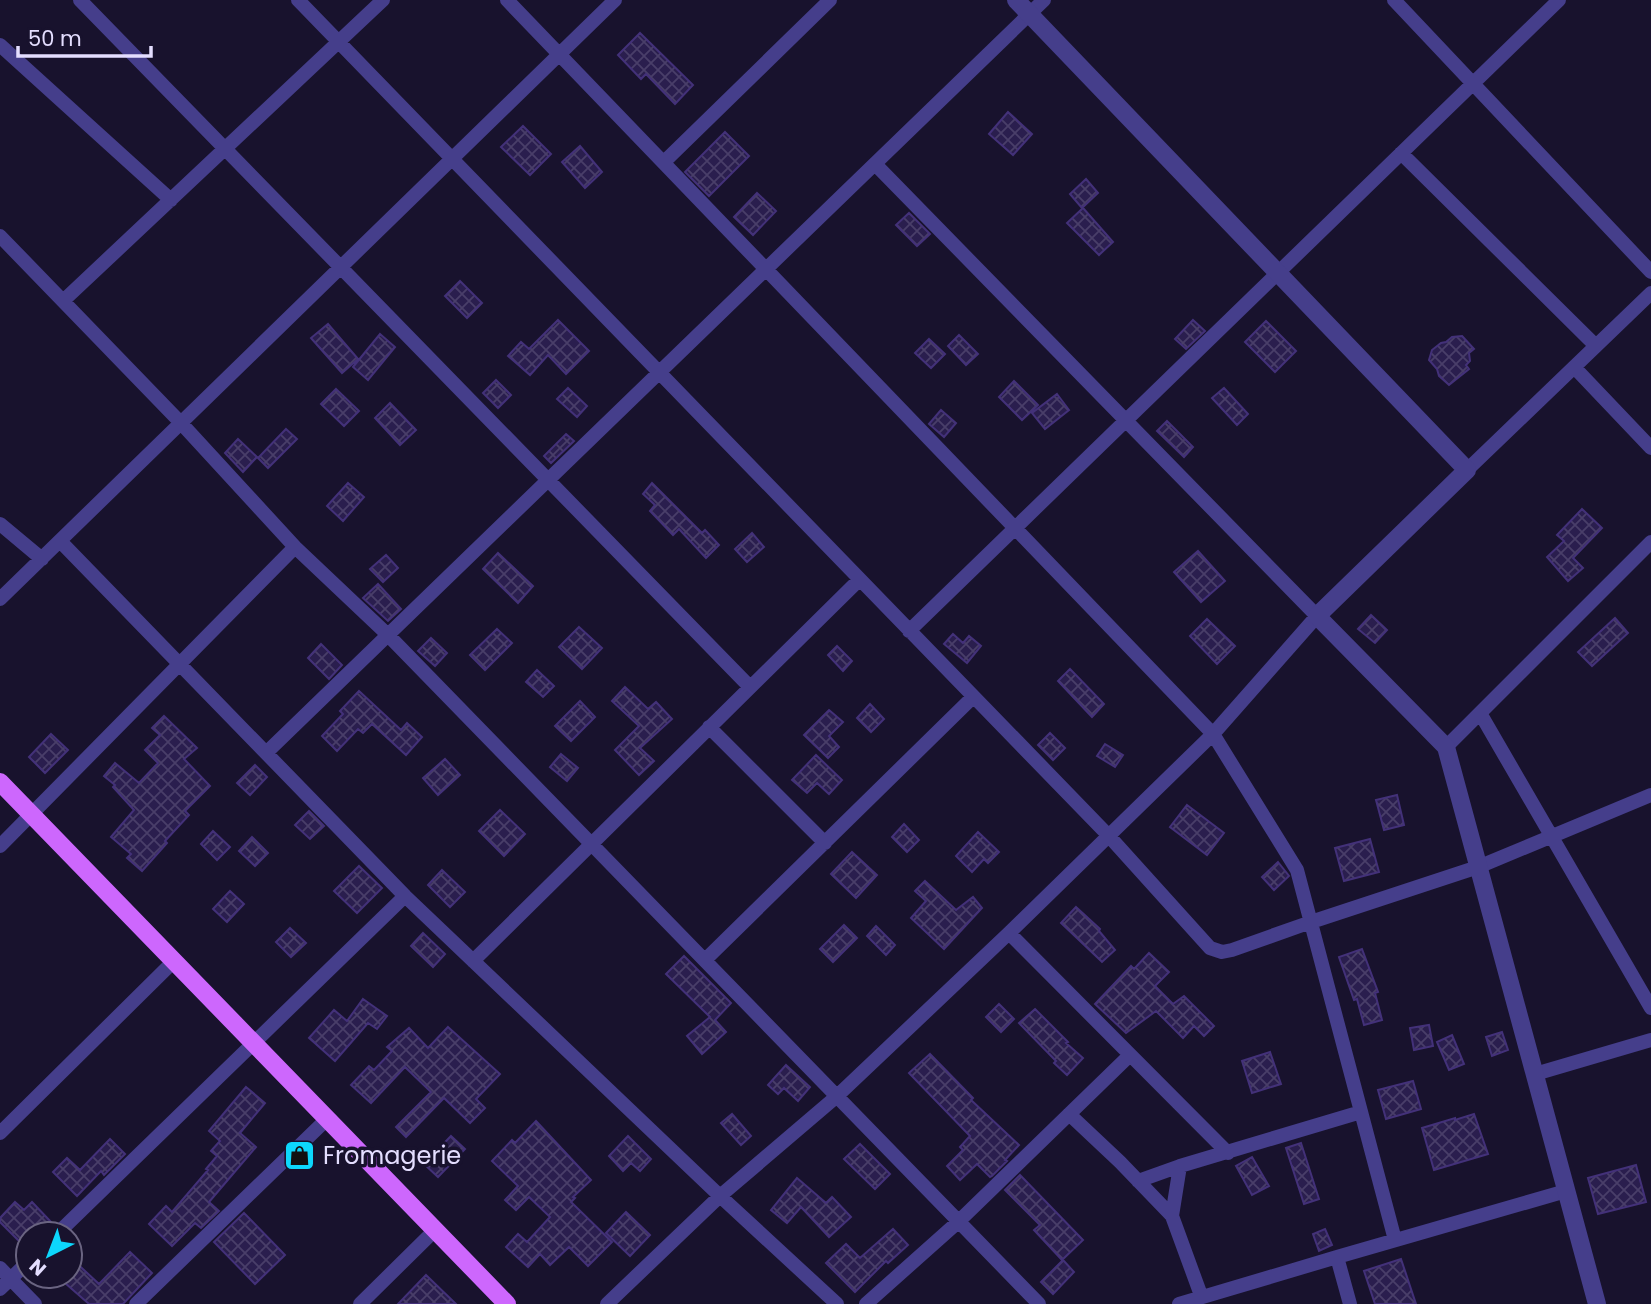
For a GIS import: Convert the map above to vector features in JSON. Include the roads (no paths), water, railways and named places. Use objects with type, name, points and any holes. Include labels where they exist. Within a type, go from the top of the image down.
[{"type":"main road","points":[[0,782],[254,1042],[501,1302]]},
{"type":"street","points":[[80,0],[750,687]]},
{"type":"street","points":[[298,0],[1108,835],[1210,948],[1222,952],[1232,950],[1478,867],[1651,795]]},
{"type":"street","points":[[63,301],[383,0]]},
{"type":"street","points":[[507,0],[1213,734],[1297,870],[1395,1240]]},
{"type":"street","points":[[0,599],[615,0]]},
{"type":"street","points":[[664,162],[830,0]]},
{"type":"street","points":[[1016,0],[1467,470]]},
{"type":"street","points":[[266,753],[1044,0]]},
{"type":"street","points":[[1394,0],[1651,271]]},
{"type":"street","points":[[909,631],[1559,0]]},
{"type":"street","points":[[0,45],[171,200]]},
{"type":"street","points":[[1401,153],[1596,346]]},
{"type":"street","points":[[875,164],[1446,747],[1597,1304]]},
{"type":"street","points":[[1,240],[181,423],[295,547],[388,635],[1039,1304]]},
{"type":"street","points":[[607,1304],[720,1196],[836,1097],[1009,933],[1213,734],[1317,616],[1651,293]]},
{"type":"street","points":[[1574,367],[1651,448]]},
{"type":"street","points":[[0,524],[42,559]]},
{"type":"street","points":[[60,541],[405,896],[837,1304]]},
{"type":"street","points":[[1446,747],[1651,542]]},
{"type":"street","points":[[0,846],[295,547]]},
{"type":"street","points":[[473,961],[859,580]]},
{"type":"street","points":[[705,960],[973,697]]},
{"type":"street","points":[[1480,713],[1651,1008]]},
{"type":"street","points":[[709,727],[825,843]]},
{"type":"street","points":[[71,1220],[405,896]]},
{"type":"street","points":[[1009,933],[1228,1153]]},
{"type":"street","points":[[0,1133],[174,961]]},
{"type":"street","points":[[1535,1074],[1651,1040]]},
{"type":"street","points":[[866,1304],[958,1222],[1130,1055]]},
{"type":"street","points":[[1138,1181],[1361,1112]]},
{"type":"street","points":[[1069,1114],[1172,1216],[1202,1298]]},
{"type":"street","points":[[136,1304],[327,1119]]},
{"type":"street","points":[[1172,1216],[1180,1166]]},
{"type":"street","points":[[1179,1304],[1566,1191]]},
{"type":"street","points":[[360,1304],[435,1231]]},
{"type":"street","points":[[1337,1256],[1350,1304]]},
{"type":"street","points":[[4,1279],[35,1304]]},
{"type":"place","name":"Fromagerie","points":[[300,1156]]}]
